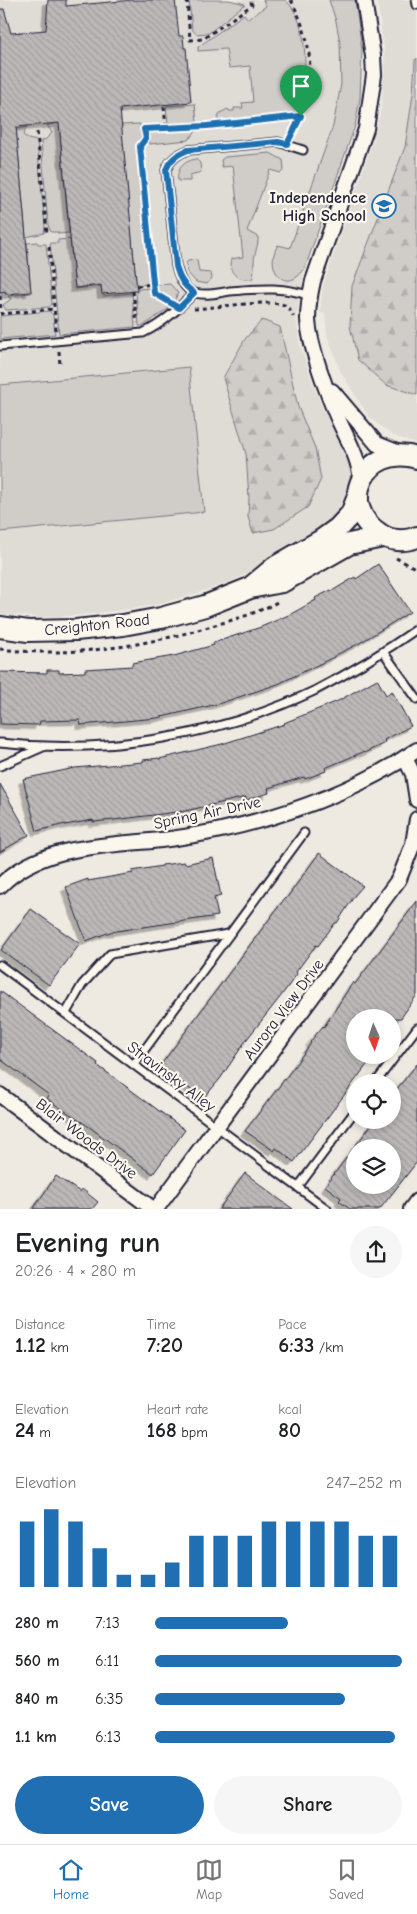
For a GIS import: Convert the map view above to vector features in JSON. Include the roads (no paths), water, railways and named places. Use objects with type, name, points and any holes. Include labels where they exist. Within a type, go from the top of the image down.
[{"type":"street","points":[[359,488],[360,468],[353,447],[339,421],[323,378],[308,321],[313,281],[366,129],[374,75],[373,56],[364,0]]},
{"type":"street","points":[[323,378],[377,444],[409,456]]},
{"type":"street","name":"Creighton Road","points":[[250,588],[275,568],[338,528],[351,514],[359,488],[368,470],[377,461],[389,456],[409,456]]},
{"type":"street","name":"Creighton Road","points":[[359,488],[359,509],[364,520],[373,530],[404,541]]},
{"type":"street","name":"Creighton Road","points":[[0,627],[28,630],[76,630],[123,625],[161,618],[204,606],[250,588],[282,582],[348,544],[404,541]]},
{"type":"street","points":[[411,754],[417,800]]},
{"type":"street","name":"Spring Air Drive","points":[[0,886],[32,864],[57,854],[164,840],[222,829],[275,815],[327,797],[411,754]]},
{"type":"street","name":"Aurora View Drive","points":[[155,1209],[400,879],[413,844],[417,819]]},
{"type":"street","name":"Blair Woods Drive","points":[[0,1094],[155,1209]]},
{"type":"street","points":[[411,1209],[417,1201]]},
{"type":"lane","points":[[416,0],[417,5]]},
{"type":"lane","points":[[303,150],[278,142],[188,150],[178,154],[169,162],[166,170],[176,266],[184,286],[194,293],[205,294],[264,288],[294,290],[310,296]]},
{"type":"lane","points":[[0,346],[143,333],[159,325],[194,293]]},
{"type":"lane","points":[[0,743],[86,746],[125,743],[164,737],[222,724],[278,706],[314,690],[384,652],[417,630]]},
{"type":"lane","points":[[384,652],[417,698]]},
{"type":"lane","points":[[0,766],[46,746]]},
{"type":"lane","points":[[134,1064],[304,833]]},
{"type":"lane","points":[[66,1013],[82,986],[110,954],[228,934]]},
{"type":"lane","name":"Stravinsky Alley","points":[[0,965],[327,1209]]},
{"type":"lane","points":[[382,1074],[417,1028]]},
{"type":"lane","points":[[298,1187],[346,1123]]},
{"type":"place","name":"Independence High School","points":[[384,206]]}]
